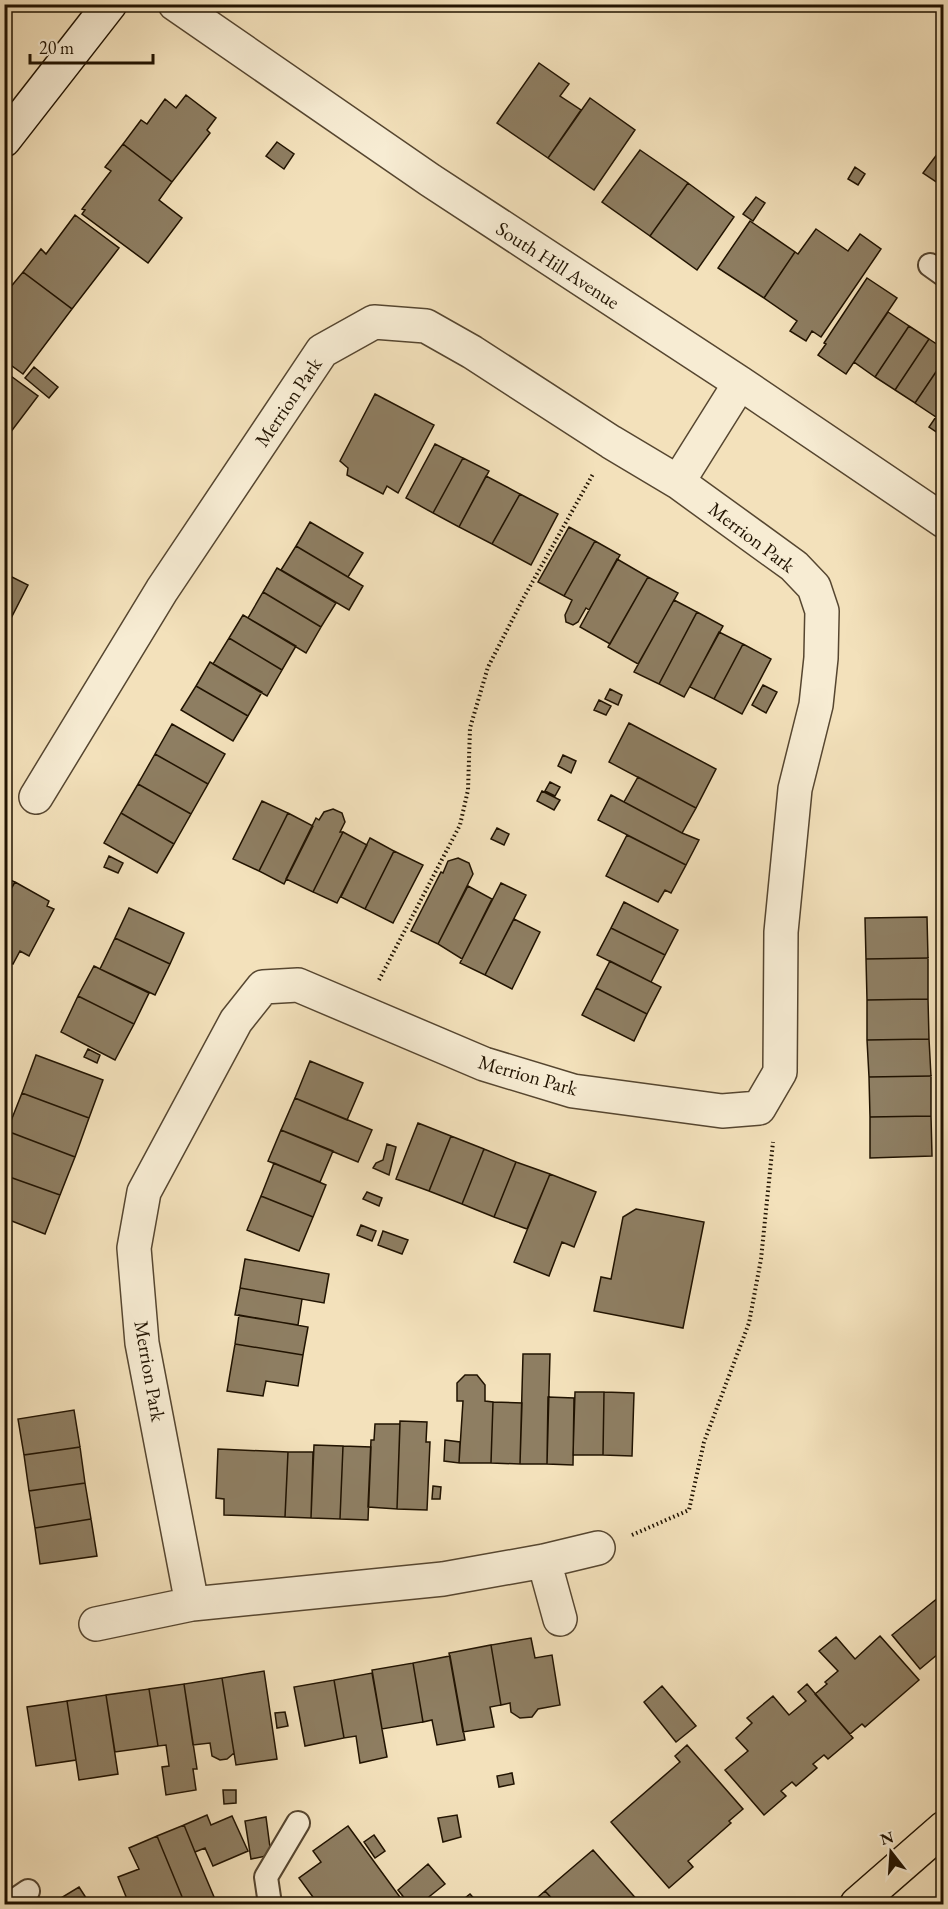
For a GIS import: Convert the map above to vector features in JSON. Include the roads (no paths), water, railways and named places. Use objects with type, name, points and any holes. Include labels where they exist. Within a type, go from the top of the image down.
[{"type":"highway","points":[[857,1905],[944,1828]]},
{"type":"street","points":[[4,140],[110,4]]},
{"type":"street","name":"South Hill Avenue","points":[[176,4],[430,180],[740,383],[944,521]]},
{"type":"street","name":"Merrion Park","points":[[36,796],[162,590],[322,351],[374,322],[426,326],[472,352],[611,442],[678,482],[795,566],[814,587],[822,611],[821,658],[816,705],[795,789],[781,932],[780,1072],[759,1108],[722,1111],[573,1091],[484,1064],[298,985],[263,987],[236,1021],[144,1192],[134,1248],[142,1343],[192,1604]]},
{"type":"street","points":[[678,482],[740,383]]},
{"type":"street","points":[[96,1624],[192,1604],[443,1579],[544,1561],[598,1548]]},
{"type":"street","points":[[544,1561],[560,1619]]},
{"type":"lane","points":[[270,1905],[266,1877],[298,1823]]},
{"type":"lane","points":[[9,1905],[28,1891]]}]
